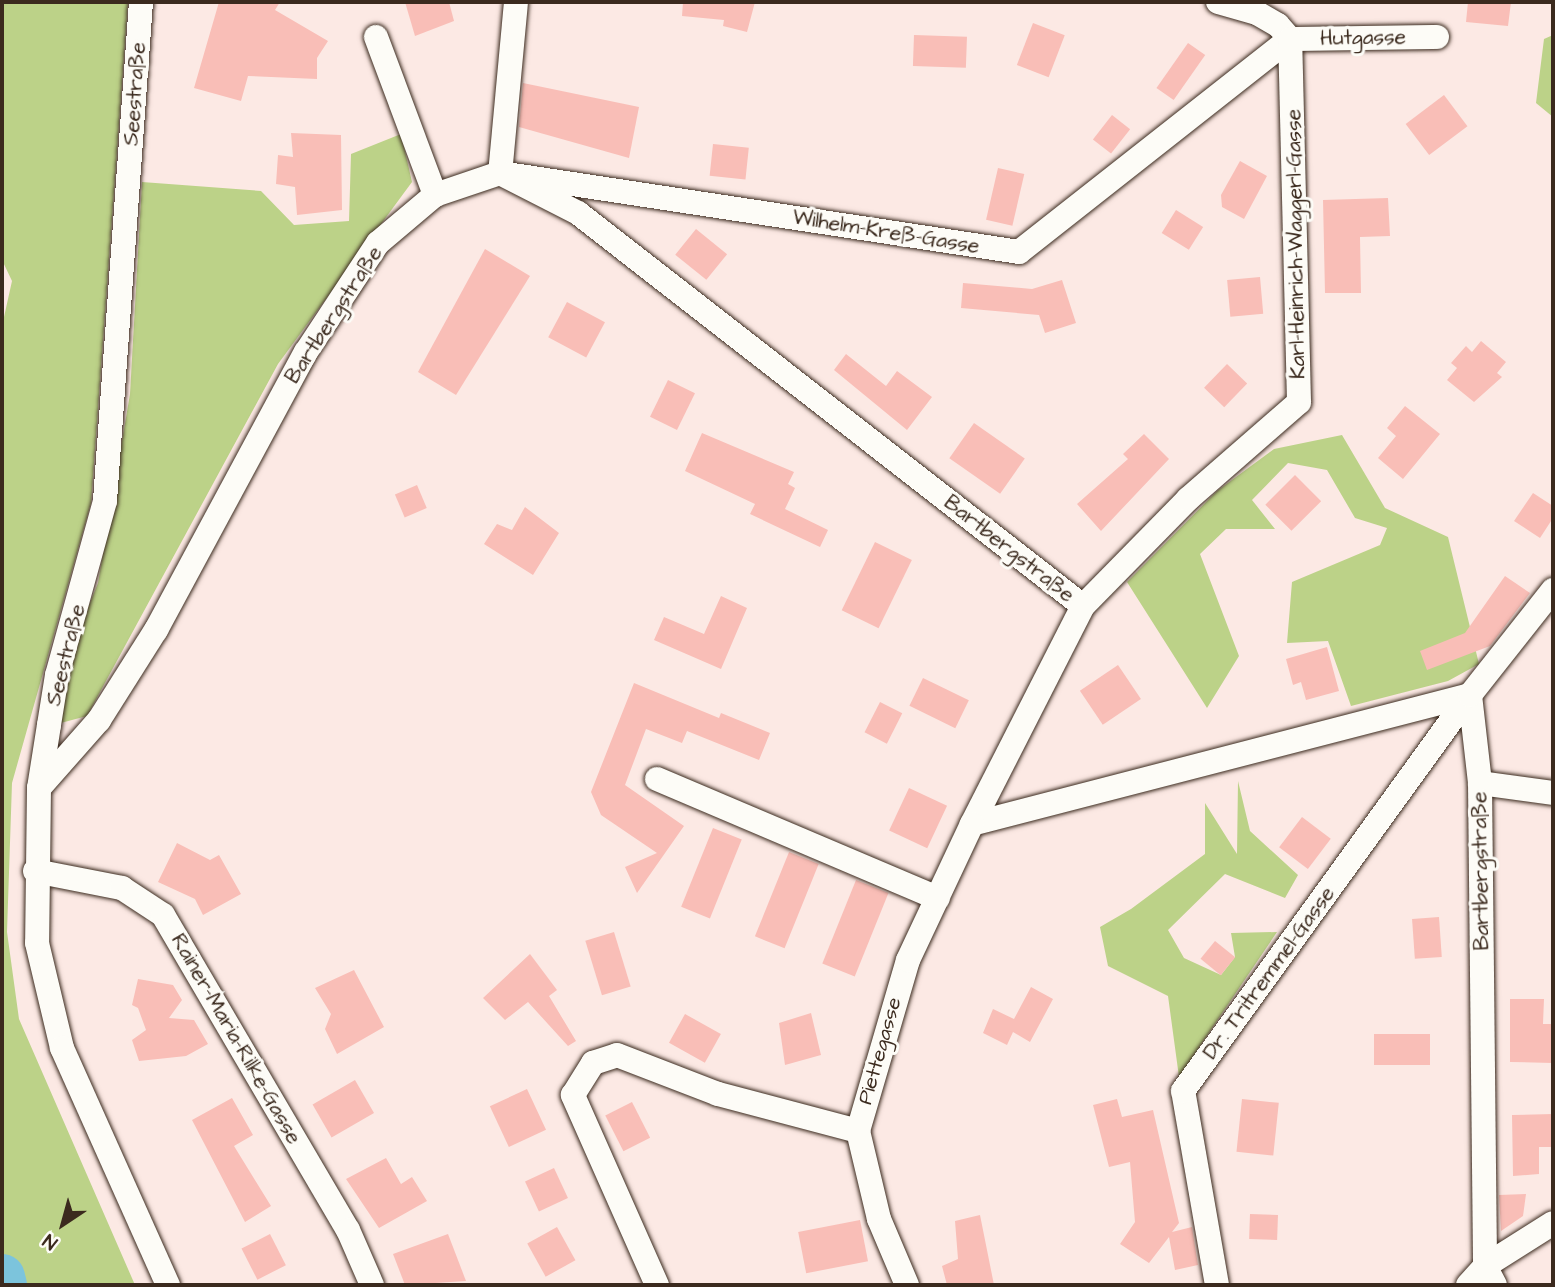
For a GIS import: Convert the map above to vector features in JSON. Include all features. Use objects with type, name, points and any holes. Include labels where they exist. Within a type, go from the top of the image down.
[{"type":"street","name":"Seestraße","points":[[141,2],[105,500],[57,675],[39,788],[35,871],[37,943],[58,1035],[167,1285]]},
{"type":"street","points":[[500,173],[516,2]]},
{"type":"street","points":[[1218,2],[1257,13],[1278,25],[1290,39]]},
{"type":"street","points":[[376,37],[435,195]]},
{"type":"street","name":"Hutgasse","points":[[1290,39],[1437,37]]},
{"type":"street","name":"Wilhelm-Kreß-Gasse","points":[[500,173],[1019,252],[1290,39]]},
{"type":"street","name":"Karl-Heinrich-Waggerl-Gasse","points":[[1083,606],[1188,499],[1300,402],[1290,39]]},
{"type":"street","name":"Bartbergstraße","points":[[39,788],[99,720],[156,630],[306,352],[378,243],[435,195],[500,173],[578,213],[1083,606],[972,824]]},
{"type":"street","name":"Dr. Tritremmel-Gasse","points":[[1217,1285],[1183,1091],[1470,695],[1553,590]]},
{"type":"street","points":[[972,824],[1470,695]]},
{"type":"street","name":"Bartbergstraße","points":[[1470,695],[1480,783],[1490,1276]]},
{"type":"street","points":[[656,779],[938,898]]},
{"type":"street","points":[[1480,783],[1553,793]]},
{"type":"street","name":"Piettegasse","points":[[907,1285],[879,1219],[858,1131],[896,994],[972,824]]},
{"type":"street","name":"Rainer-Maria-Rilke-Gasse","points":[[35,871],[122,888],[163,915],[348,1230],[372,1285]]},
{"type":"street","points":[[657,1285],[573,1095],[593,1063],[617,1055],[718,1094],[858,1131]]},
{"type":"street","points":[[1468,1285],[1490,1276],[1553,1223]]},
{"type":"green space","points":[[2,2],[128,2],[91,503],[12,783],[7,932],[19,1019],[135,1285],[2,1285],[2,326],[12,281],[2,260]]},
{"type":"green space","points":[[1553,35],[1553,117],[1536,103],[1544,39]]},
{"type":"green space","points":[[401,134],[412,182],[278,364],[87,716],[57,724],[62,672],[98,583],[130,394],[142,182],[261,191],[294,225],[349,221],[351,154]]},
{"type":"green space","points":[[1342,435],[1385,508],[1448,537],[1479,664],[1448,681],[1351,706],[1328,641],[1287,643],[1292,582],[1380,545],[1387,528],[1355,518],[1327,470],[1288,463],[1252,500],[1275,529],[1226,529],[1200,554],[1239,656],[1207,708],[1127,582],[1217,491],[1274,449]]},
{"type":"green space","points":[[1238,781],[1250,831],[1298,875],[1285,898],[1225,874],[1168,930],[1184,958],[1221,975],[1235,957],[1231,933],[1277,932],[1179,1077],[1168,996],[1108,966],[1100,927],[1131,909],[1205,854],[1205,803],[1237,854]]},
{"type":"building","points":[[219,2],[280,2],[275,10],[328,41],[317,58],[317,79],[248,76],[241,101],[194,88]]},
{"type":"building","points":[[405,2],[449,2],[454,21],[415,36]]},
{"type":"building","points":[[683,2],[755,2],[747,32],[723,26],[724,20],[682,16]]},
{"type":"building","points":[[1468,2],[1511,2],[1508,26],[1466,22]]},
{"type":"building","points":[[1033,23],[1065,35],[1049,77],[1017,65]]},
{"type":"building","points":[[914,35],[967,37],[966,68],[913,66]]},
{"type":"building","points":[[1188,43],[1205,55],[1174,100],[1156,88]]},
{"type":"building","points":[[523,83],[639,107],[629,158],[519,127]]},
{"type":"building","points":[[1444,95],[1467,126],[1429,155],[1406,124]]},
{"type":"building","points":[[1112,115],[1130,129],[1111,154],[1093,139]]},
{"type":"building","points":[[291,133],[341,135],[342,210],[297,215],[295,187],[276,184],[278,155],[293,157]]},
{"type":"building","points":[[713,144],[749,148],[745,180],[710,176]]},
{"type":"building","points":[[1240,161],[1267,176],[1244,219],[1222,207],[1221,195]]},
{"type":"building","points":[[998,168],[1024,174],[1012,226],[986,220]]},
{"type":"building","points":[[1388,198],[1390,236],[1360,237],[1361,293],[1325,293],[1323,200]]},
{"type":"building","points":[[1176,210],[1203,227],[1189,250],[1162,233]]},
{"type":"building","points":[[696,229],[727,254],[706,280],[675,255]]},
{"type":"building","points":[[485,249],[530,276],[456,395],[418,372]]},
{"type":"building","points":[[1260,277],[1263,314],[1230,317],[1227,280]]},
{"type":"building","points":[[1062,280],[1076,323],[1045,333],[1039,315],[961,308],[963,283],[1032,289]]},
{"type":"building","points":[[567,302],[605,322],[586,358],[548,337]]},
{"type":"building","points":[[1481,341],[1506,362],[1497,373],[1502,377],[1474,402],[1447,380],[1457,368],[1451,363],[1466,346],[1472,352]]},
{"type":"building","points":[[846,354],[886,386],[897,371],[932,397],[907,430],[834,370]]},
{"type":"building","points":[[1227,364],[1247,383],[1224,407],[1204,388]]},
{"type":"building","points":[[668,380],[695,393],[677,430],[650,417]]},
{"type":"building","points":[[1405,406],[1440,434],[1403,479],[1378,458],[1396,436],[1387,428]]},
{"type":"building","points":[[974,423],[1025,459],[1000,494],[949,458]]},
{"type":"building","points":[[702,433],[794,472],[788,484],[795,488],[785,509],[828,530],[820,547],[750,514],[755,504],[685,471]]},
{"type":"building","points":[[1144,434],[1169,459],[1101,531],[1077,504],[1128,459],[1123,454]]},
{"type":"building","points":[[1295,475],[1321,501],[1291,531],[1265,505]]},
{"type":"building","points":[[417,485],[427,508],[405,517],[395,494]]},
{"type":"building","points":[[1533,493],[1553,506],[1553,518],[1540,538],[1514,521]]},
{"type":"building","points":[[525,507],[559,533],[533,575],[484,544],[497,524],[512,530]]},
{"type":"building","points":[[875,542],[912,560],[879,628],[842,610]]},
{"type":"building","points":[[1505,576],[1530,593],[1490,646],[1427,670],[1420,651],[1465,633]]},
{"type":"building","points":[[721,596],[747,608],[721,669],[654,640],[664,617],[704,634]]},
{"type":"building","points":[[1327,647],[1339,691],[1306,700],[1301,682],[1293,685],[1286,659]]},
{"type":"building","points":[[1118,665],[1141,699],[1103,725],[1080,691]]},
{"type":"building","points":[[923,678],[969,700],[955,728],[909,706]]},
{"type":"building","points":[[634,683],[719,718],[721,713],[770,733],[759,760],[687,731],[682,743],[646,729],[625,785],[684,826],[637,893],[625,867],[657,853],[601,815],[591,792]]},
{"type":"building","points":[[880,702],[902,713],[887,744],[865,732]]},
{"type":"building","points":[[909,788],[947,806],[927,848],[889,831]]},
{"type":"building","points":[[1302,817],[1331,839],[1308,869],[1279,847]]},
{"type":"building","points":[[713,828],[742,840],[710,918],[681,907]]},
{"type":"building","points":[[177,843],[210,860],[219,855],[241,894],[203,915],[195,899],[158,882]]},
{"type":"building","points":[[789,852],[819,864],[785,948],[755,936]]},
{"type":"building","points":[[856,880],[888,893],[855,977],[822,963]]},
{"type":"building","points":[[1439,917],[1442,957],[1415,959],[1412,919]]},
{"type":"building","points":[[614,932],[631,987],[602,995],[585,941]]},
{"type":"building","points":[[1215,941],[1235,957],[1221,975],[1201,959]]},
{"type":"building","points":[[530,954],[557,990],[549,996],[576,1041],[568,1046],[528,1002],[505,1020],[483,998]]},
{"type":"building","points":[[354,970],[384,1027],[337,1054],[325,1029],[331,1014],[315,988]]},
{"type":"building","points":[[138,979],[173,985],[182,1000],[169,1018],[194,1020],[208,1044],[186,1056],[139,1061],[132,1040],[146,1030],[138,1008],[132,1005]]},
{"type":"building","points":[[1031,987],[1053,999],[1030,1042],[1013,1032],[1007,1045],[983,1033],[993,1009],[1014,1019]]},
{"type":"building","points":[[1510,999],[1544,999],[1543,1024],[1553,1024],[1553,1063],[1510,1062]]},
{"type":"building","points":[[811,1013],[821,1055],[785,1065],[779,1023]]},
{"type":"building","points":[[685,1014],[721,1034],[705,1063],[669,1043]]},
{"type":"building","points":[[1374,1034],[1430,1034],[1430,1065],[1374,1065]]},
{"type":"building","points":[[355,1080],[374,1113],[332,1137],[313,1104]]},
{"type":"building","points":[[527,1089],[546,1130],[509,1147],[490,1106]]},
{"type":"building","points":[[232,1098],[253,1135],[234,1146],[271,1206],[245,1222],[192,1120]]},
{"type":"building","points":[[1117,1099],[1122,1117],[1153,1110],[1179,1223],[1172,1232],[1192,1227],[1198,1265],[1175,1270],[1169,1237],[1149,1263],[1120,1244],[1135,1222],[1130,1162],[1109,1167],[1093,1105]]},
{"type":"building","points":[[1242,1099],[1279,1103],[1273,1156],[1236,1152]]},
{"type":"building","points":[[632,1102],[650,1138],[623,1151],[605,1116]]},
{"type":"building","points":[[1553,1114],[1553,1147],[1539,1147],[1539,1174],[1513,1176],[1512,1115]]},
{"type":"building","points":[[386,1158],[401,1184],[412,1177],[427,1201],[379,1228],[346,1179]]},
{"type":"building","points":[[554,1168],[568,1198],[539,1211],[525,1182]]},
{"type":"building","points":[[1526,1194],[1523,1216],[1501,1231],[1499,1195]]},
{"type":"building","points":[[1250,1214],[1278,1215],[1277,1240],[1249,1239]]},
{"type":"building","points":[[980,1215],[994,1285],[947,1285],[942,1266],[958,1259],[955,1221]]},
{"type":"building","points":[[860,1220],[868,1261],[806,1273],[798,1232]]},
{"type":"building","points":[[557,1227],[575,1260],[546,1277],[527,1243]]},
{"type":"building","points":[[270,1234],[286,1265],[257,1280],[241,1249]]},
{"type":"building","points":[[448,1234],[466,1281],[405,1285],[393,1254]]},
{"type":"waterway","points":[[2,1277],[4,1285]]}]
